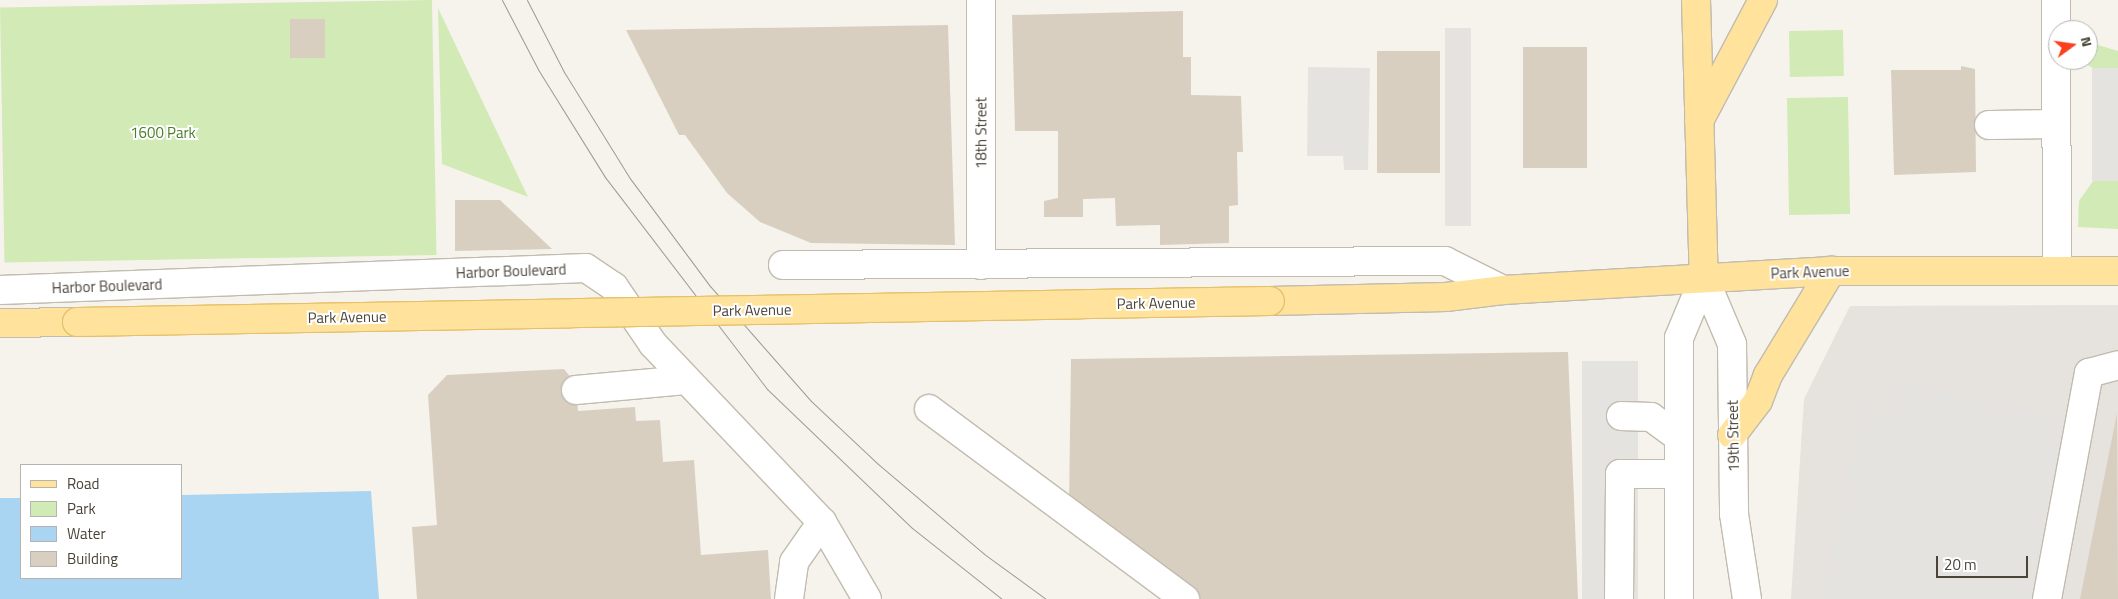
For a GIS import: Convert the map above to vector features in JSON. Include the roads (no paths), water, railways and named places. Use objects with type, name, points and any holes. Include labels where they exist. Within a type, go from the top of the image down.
[{"type":"main road","name":"19th Street","points":[[1696,0],[1698,123],[1704,278]]},
{"type":"main road","points":[[1698,123],[1763,0]]},
{"type":"main road","points":[[1732,435],[1758,401],[1768,375],[1831,271]]},
{"type":"main road","name":"Park Avenue","points":[[0,323],[1446,297],[1502,290],[1831,271],[2118,271]]},
{"type":"street","name":"18th Street","points":[[981,0],[981,265]]},
{"type":"street","points":[[2056,0],[2057,270]]},
{"type":"street","points":[[1989,125],[2056,124]]},
{"type":"street","points":[[783,265],[1445,261],[1502,290]]},
{"type":"street","name":"Harbor Boulevard","points":[[0,290],[586,268],[614,286],[653,344],[822,522],[867,599]]},
{"type":"street","name":"19th Street","points":[[1704,278],[1732,344],[1734,514],[1747,599]]},
{"type":"street","name":"19th Street","points":[[1679,586],[1678,436],[1680,338],[1704,278]]},
{"type":"street","points":[[2047,599],[2089,372],[2118,365]]},
{"type":"street","points":[[576,390],[686,380]]},
{"type":"street","points":[[929,409],[1185,599]]},
{"type":"street","points":[[1621,416],[1651,417],[1678,436]]},
{"type":"street","points":[[1619,599],[1620,474],[1678,474]]},
{"type":"street","points":[[789,599],[794,562],[822,522]]},
{"type":"street","points":[[1679,586],[1691,599]]},
{"type":"water","points":[[371,491],[379,599],[0,599],[0,498],[20,498],[20,579],[182,579],[182,495]]},
{"type":"tram line","points":[[502,0],[539,71],[605,177],[767,389],[912,528],[1002,599]]},
{"type":"tram line","points":[[527,0],[564,72],[629,177],[710,286],[811,401],[878,464],[984,554],[1046,599]]},
{"type":"park label","name":"1600 Park","points":[[163,133]]}]
